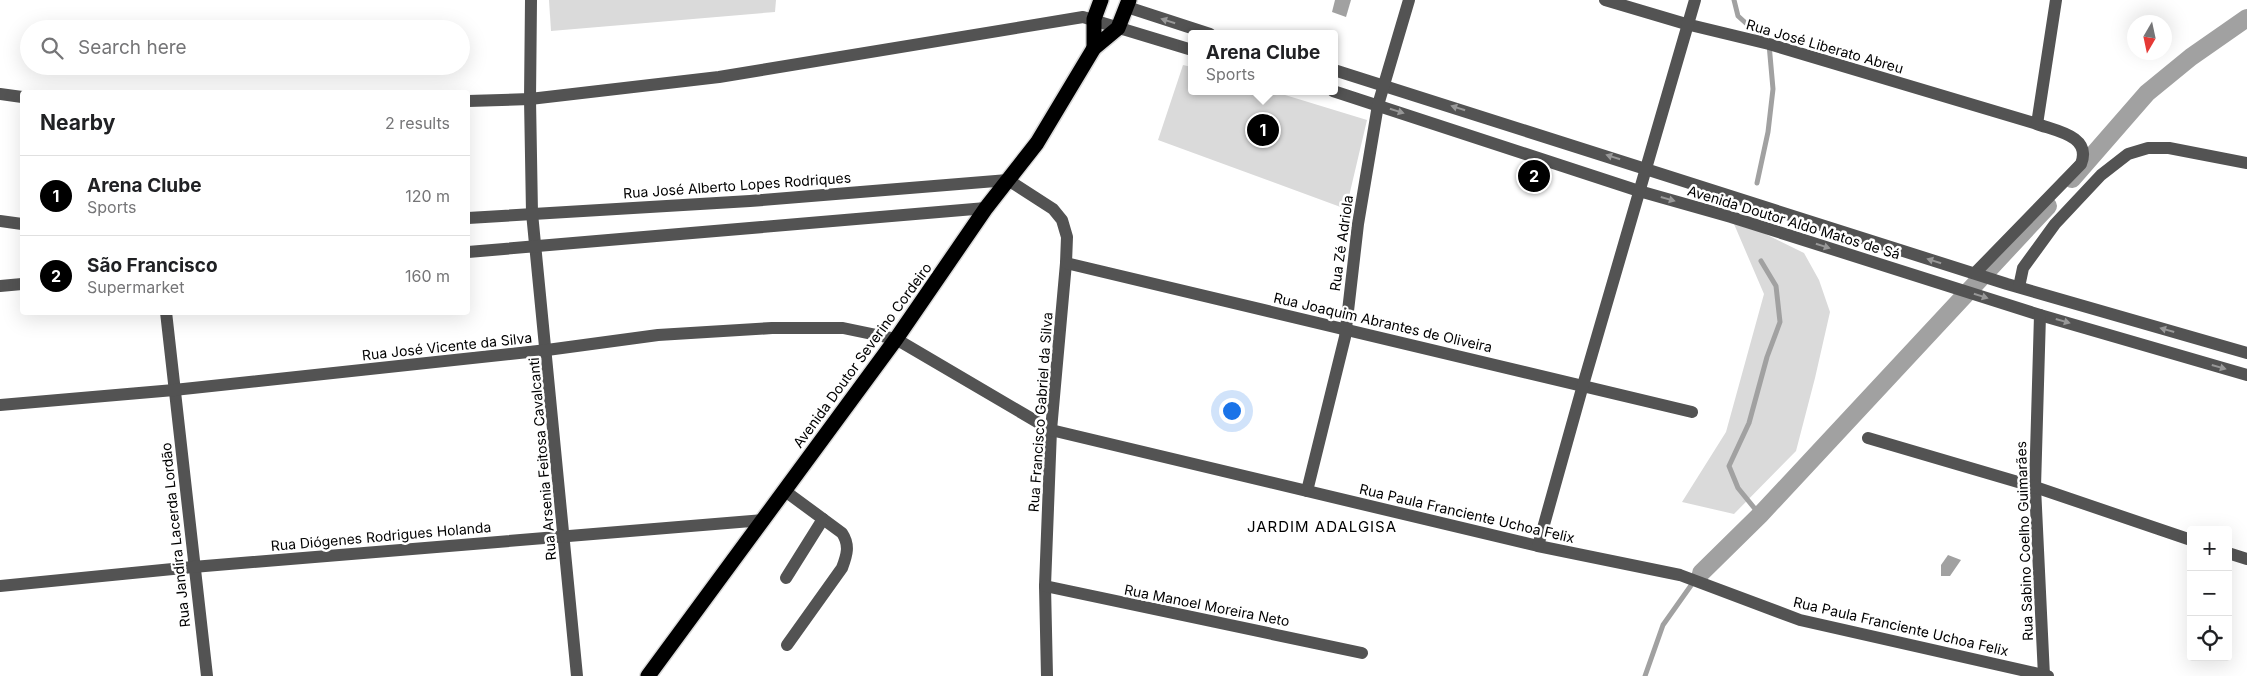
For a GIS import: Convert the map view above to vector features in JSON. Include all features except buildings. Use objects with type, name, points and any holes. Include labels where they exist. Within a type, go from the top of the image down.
[{"type":"highway","points":[[1094,48],[1094,19],[1101,0]]},
{"type":"highway","name":"Avenida Doutor Severino Cordeiro","points":[[648,676],[896,339],[986,208],[1037,142],[1094,48],[1118,28],[1128,4]]},
{"type":"street","name":"Rua Arsenia Feitosa Cavalcanti","points":[[531,0],[532,213],[547,350],[577,676]]},
{"type":"street","name":"Rua Zé Adriola","points":[[1307,491],[1346,329],[1358,224],[1378,105],[1410,0]]},
{"type":"street","name":"Rua José Liberato Abreu","points":[[1605,0],[1686,24],[1769,44],[2037,124],[2073,137],[2080,142],[2083,150],[2081,164],[1978,274]]},
{"type":"street","points":[[1538,546],[1694,0]]},
{"type":"street","points":[[2037,124],[2056,0]]},
{"type":"street","points":[[1128,4],[1199,30]]},
{"type":"street","points":[[470,101],[530,99],[719,78],[1083,17],[1188,49]]},
{"type":"street","name":"Avenida Doutor Aldo Matos de Sá","points":[[1338,71],[2013,286],[2247,353]]},
{"type":"street","name":"Avenida Doutor Aldo Matos de Sá","points":[[1338,93],[1639,191],[1740,220],[2040,315],[2247,375]]},
{"type":"street","points":[[0,94],[20,97]]},
{"type":"street","points":[[2013,286],[2023,268],[2055,224],[2101,175],[2128,154],[2148,148],[2169,148],[2247,163]]},
{"type":"street","name":"Rua José Alberto Lopes Rodriques","points":[[470,218],[750,201],[1008,180]]},
{"type":"street","name":"Rua Francisco Gabriel da Silva","points":[[1008,180],[1053,209],[1062,220],[1067,237],[1051,430],[1045,586],[1047,676]]},
{"type":"street","points":[[470,252],[986,208]]},
{"type":"street","points":[[0,221],[20,224]]},
{"type":"street","name":"Rua Joaquim Abrantes de Oliveira","points":[[1066,263],[1692,412]]},
{"type":"street","points":[[0,286],[20,284]]},
{"type":"street","name":"Rua Jandira Lacerda Lordão","points":[[166,315],[193,567],[207,676]]},
{"type":"street","name":"Rua Sabino Coelho Guimarães","points":[[2040,315],[2035,487],[2045,676]]},
{"type":"street","name":"Rua José Vicente da Silva","points":[[0,405],[174,390],[547,350],[658,335],[772,328],[843,328],[896,339]]},
{"type":"street","name":"Rua Paula Franciente Uchoa Felix","points":[[896,339],[1051,430],[1538,546],[1680,574],[1800,620],[2045,676]]},
{"type":"street","points":[[1868,438],[2035,487],[2187,539]]},
{"type":"street","points":[[784,491],[842,533],[847,540],[847,554],[842,568],[787,645]]},
{"type":"street","points":[[786,578],[823,519]]},
{"type":"street","name":"Rua Diógenes Rodrigues Holanda","points":[[0,586],[193,567],[764,520]]},
{"type":"street","points":[[2232,554],[2247,559]]},
{"type":"street","name":"Rua Manoel Moreira Neto","points":[[1045,586],[1362,653]]},
{"type":"shaded area","points":[[549,0],[776,0],[775,12],[551,31]]},
{"type":"shaded area","points":[[1335,0],[1351,0],[1346,17],[1332,12]]},
{"type":"shaded area","points":[[1183,65],[1188,66],[1188,95],[1285,95],[1367,120],[1346,209],[1158,140]]},
{"type":"shaded area","points":[[1731,217],[1804,253],[1819,280],[1830,312],[1796,451],[1734,514],[1682,502],[1726,432],[1764,294]]},
{"type":"shaded area","points":[[1948,555],[1961,560],[1950,576],[1941,576],[1941,565]]},
{"type":"waterway","points":[[1734,0],[1738,16],[1769,44],[1773,89],[1768,132],[1757,183]]},
{"type":"waterway","points":[[2072,179],[2147,93],[2191,57],[2247,18]]},
{"type":"waterway","points":[[1701,573],[1760,515],[2048,206]]},
{"type":"waterway","points":[[1760,515],[1738,488],[1729,466],[1749,423],[1767,357],[1780,322],[1776,286],[1761,261]]},
{"type":"waterway","points":[[1645,676],[1663,625],[1692,584]]},
{"type":"place","name":"Arena Clube","points":[[1263,130]]},
{"type":"place","name":"São Francisco","points":[[1534,176]]},
{"type":"district","name":"JARDIM ADALGISA","points":[[1322,526]]}]
